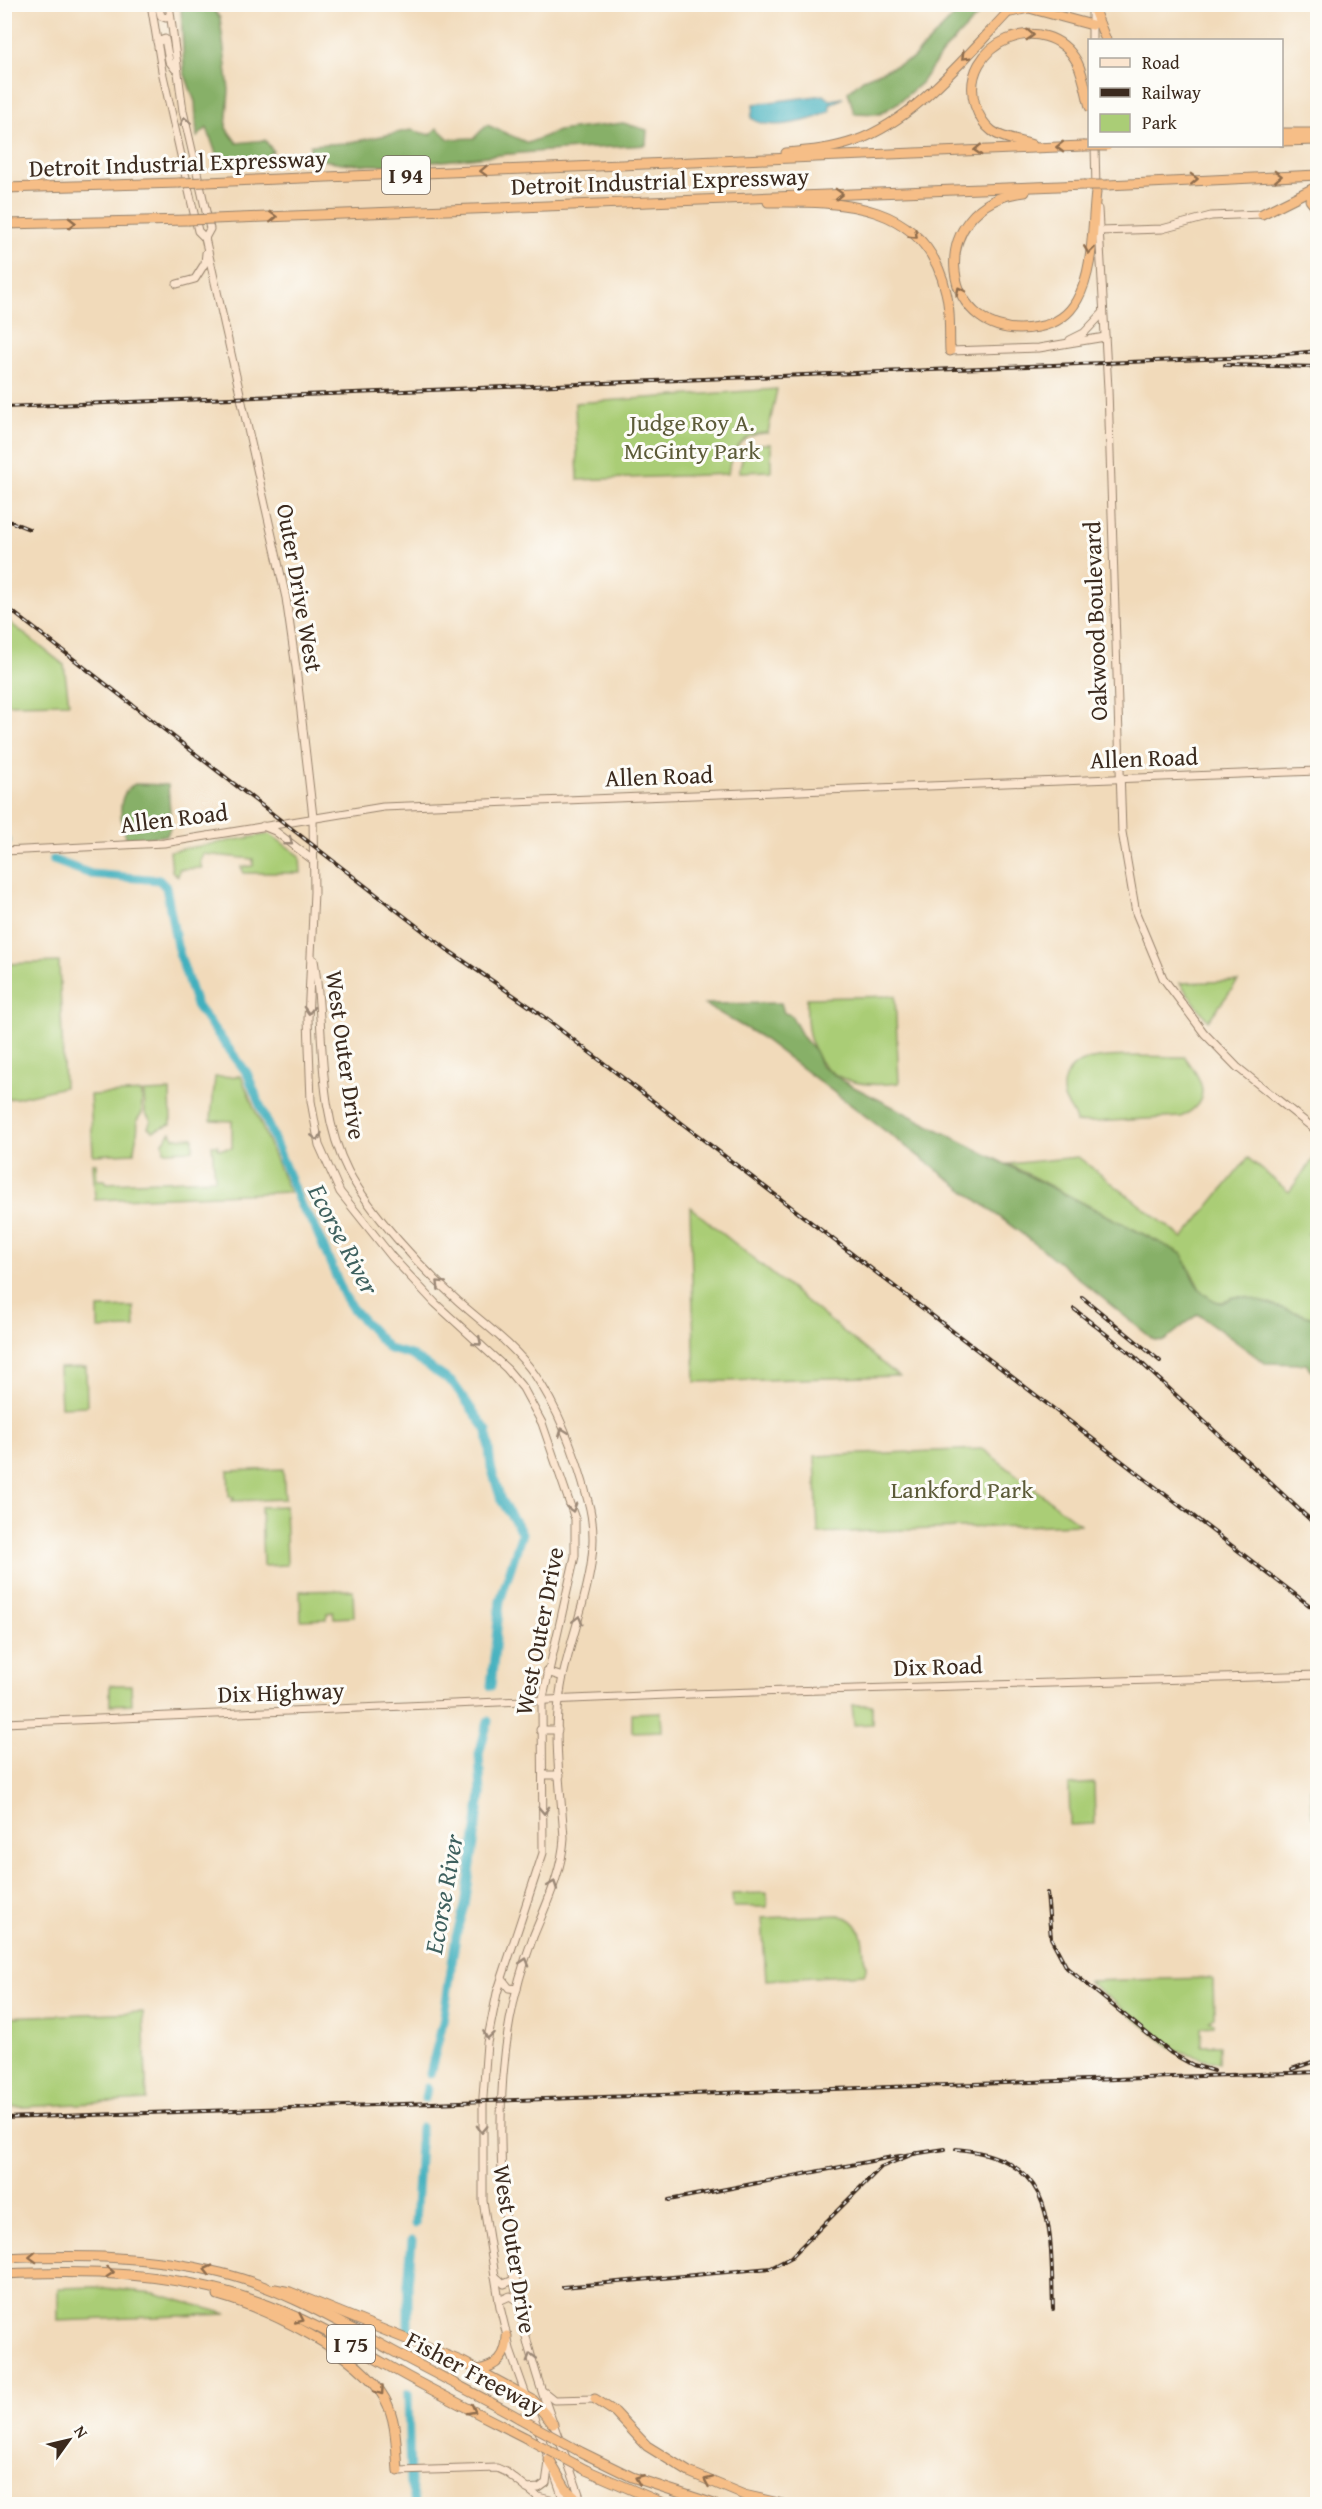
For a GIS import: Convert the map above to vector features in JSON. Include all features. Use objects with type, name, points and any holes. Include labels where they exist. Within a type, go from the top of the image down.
[{"type":"highway","points":[[727,159],[826,149],[855,141],[880,130],[922,99],[1016,4]]},
{"type":"highway","points":[[1092,5],[1106,39]]},
{"type":"highway","points":[[1006,14],[1029,8],[1092,25]]},
{"type":"highway","points":[[1036,147],[992,131],[976,108],[974,77],[981,60],[995,45],[1011,36],[1028,33],[1056,41],[1068,50],[1078,65],[1088,103]]},
{"type":"highway","points":[[1283,134],[1317,134]]},
{"type":"highway","points":[[1283,141],[1317,140]]},
{"type":"highway","name":"Detroit Industrial Expressway","points":[[4,188],[206,182],[727,159],[828,158],[1088,146]]},
{"type":"highway","name":"Detroit Industrial Expressway","points":[[4,224],[188,220],[1317,175]]},
{"type":"highway","points":[[1062,186],[1012,194],[989,203],[976,212],[958,237],[954,252],[956,284],[973,311],[988,321],[1017,330],[1047,326],[1070,311],[1082,290],[1086,276],[1096,192]]},
{"type":"highway","points":[[1317,187],[1311,194],[1310,200],[1317,210]]},
{"type":"highway","points":[[1262,214],[1317,187]]},
{"type":"highway","points":[[696,200],[726,203],[845,204],[872,209],[896,220],[923,243],[939,270],[948,304],[950,351]]},
{"type":"highway","name":"Fisher Freeway","points":[[4,2258],[92,2256],[164,2262],[222,2273],[264,2287],[346,2325],[579,2451],[632,2477],[714,2505]]},
{"type":"highway","name":"Fisher Freeway","points":[[4,2274],[77,2271],[164,2278],[242,2296],[304,2320],[586,2470],[665,2505]]},
{"type":"highway","points":[[164,2278],[276,2317],[319,2341],[366,2376],[379,2389],[390,2409],[406,2471]]},
{"type":"highway","points":[[264,2287],[290,2292],[438,2351],[526,2397],[539,2406],[554,2424]]},
{"type":"highway","points":[[477,2370],[490,2367],[499,2361],[505,2349],[507,2336]]},
{"type":"highway","points":[[595,2399],[615,2412],[647,2446],[680,2467],[726,2489],[783,2505]]},
{"type":"highway","points":[[549,2460],[566,2489],[582,2505]]},
{"type":"main road","points":[[151,4],[157,42],[198,231],[205,240]]},
{"type":"main road","points":[[158,4],[162,17],[170,15]]},
{"type":"main road","points":[[169,4],[176,72],[210,230],[205,240],[206,263],[201,273],[189,282],[177,284]]},
{"type":"main road","points":[[1092,5],[1092,39]]},
{"type":"main road","points":[[157,42],[165,39],[169,61],[176,72]]},
{"type":"main road","name":"Oakwood Boulevard","points":[[1095,147],[1105,337],[1123,846],[1136,913],[1163,978],[1189,1016],[1224,1056],[1317,1132]]},
{"type":"main road","points":[[1100,231],[1162,228],[1211,216],[1262,214]]},
{"type":"main road","name":"Outer Drive West","points":[[205,240],[286,598],[313,817],[312,951]]},
{"type":"main road","points":[[1054,345],[1084,333],[1102,314]]},
{"type":"main road","points":[[950,351],[1017,350],[1105,337]]},
{"type":"main road","name":"Allen Road","points":[[4,850],[164,843],[313,817],[413,805],[1317,771]]},
{"type":"main road","points":[[263,826],[275,831],[314,861]]},
{"type":"main road","name":"West Outer Drive","points":[[312,951],[308,1019],[311,1101],[319,1145],[330,1173],[350,1207],[409,1277],[507,1369],[523,1388],[542,1423],[572,1506],[576,1532],[575,1556],[542,1702],[540,1730],[543,1775],[543,1853],[502,1979],[489,2028],[483,2097],[483,2201],[499,2301],[526,2397],[565,2504]]},
{"type":"main road","name":"West Outer Drive","points":[[312,951],[318,985],[333,1130],[348,1170],[368,1201],[421,1264],[444,1289],[519,1355],[534,1374],[559,1420],[592,1517],[592,1559],[559,1701],[558,1730],[564,1838],[562,1858],[517,1989],[504,2068],[501,2158],[504,2202],[519,2302],[541,2388],[582,2505]]},
{"type":"main road","points":[[547,1672],[563,1677]]},
{"type":"main road","name":"Dix Road","points":[[559,1701],[1184,1677],[1317,1675]]},
{"type":"main road","name":"Dix Highway","points":[[4,1723],[559,1701]]},
{"type":"main road","points":[[540,1730],[558,1730]]},
{"type":"main road","points":[[543,1775],[560,1775]]},
{"type":"main road","points":[[502,1979],[508,1988],[517,1989]]},
{"type":"main road","points":[[495,2276],[504,2284],[516,2279]]},
{"type":"main road","points":[[499,2301],[510,2296],[519,2302]]},
{"type":"main road","points":[[541,2388],[554,2400],[595,2399]]},
{"type":"main road","points":[[527,2489],[539,2488],[546,2483],[549,2460]]},
{"type":"main road","points":[[406,2471],[497,2468],[511,2475],[538,2497],[565,2504]]},
{"type":"green space","points":[[181,5],[210,5],[220,18],[229,90],[226,128],[237,143],[265,140],[273,151],[264,160],[224,164],[215,151],[207,128],[197,137],[195,102],[184,72]]},
{"type":"green space","points":[[965,5],[988,5],[942,53],[921,83],[899,102],[880,114],[854,113],[848,92],[863,79],[912,59]]},
{"type":"green space","points":[[623,123],[647,130],[646,145],[380,165],[333,162],[310,157],[310,145],[347,143],[411,130],[430,135],[437,128],[449,139],[474,138],[487,125],[528,143],[558,131]]},
{"type":"green space","name":"Judge Roy A. McGinty Park","points":[[777,389],[768,433],[751,436],[739,445],[732,458],[728,474],[578,480],[575,403]]},
{"type":"green space","points":[[759,444],[771,444],[771,471],[739,472],[743,456]]},
{"type":"green space","points":[[4,618],[64,665],[69,703],[5,704]]},
{"type":"green space","points":[[135,784],[168,785],[171,826],[167,835],[127,840],[122,825],[122,801],[124,794]]},
{"type":"green space","points":[[270,834],[300,856],[301,873],[244,873],[241,867],[253,866],[253,859],[203,854],[200,862],[202,868],[179,869],[178,876],[172,871],[170,851]]},
{"type":"green space","points":[[59,962],[64,1087],[5,1099],[5,964]]},
{"type":"green space","points":[[1238,981],[1208,1021],[1180,983]]},
{"type":"green space","points":[[895,996],[899,1083],[857,1083],[827,1069],[817,1056],[811,1041],[807,1021],[807,998]]},
{"type":"green space","points":[[781,1003],[784,1013],[791,1015],[803,1037],[815,1051],[821,1065],[844,1082],[1182,1254],[1196,1284],[1214,1300],[1222,1303],[1234,1297],[1246,1297],[1317,1319],[1317,1444],[1315,1374],[1306,1364],[1265,1363],[1198,1314],[1164,1341],[1154,1340],[1046,1252],[759,1036],[704,1004]]},
{"type":"green space","points":[[1115,1057],[1185,1057],[1196,1073],[1202,1089],[1198,1104],[1181,1117],[1076,1123],[1064,1099],[1065,1078],[1079,1063]]},
{"type":"green space","points":[[241,1076],[289,1192],[95,1200],[93,1163],[96,1163],[97,1180],[105,1180],[107,1183],[215,1179],[212,1145],[218,1145],[218,1149],[232,1148],[232,1121],[211,1120],[215,1077]]},
{"type":"green space","points":[[170,1091],[171,1124],[153,1131],[148,1127],[151,1120],[145,1113],[144,1092]]},
{"type":"green space","points":[[142,1092],[142,1113],[137,1120],[138,1129],[134,1153],[93,1155],[90,1095]]},
{"type":"green space","points":[[171,1132],[174,1138],[193,1137],[193,1150],[164,1151],[163,1142]]},
{"type":"green space","points":[[1317,1154],[1317,1221],[1308,1234],[1317,1242],[1317,1319],[1246,1297],[1234,1297],[1223,1303],[1211,1300],[1202,1293],[1182,1254],[1008,1164],[1078,1157],[1183,1238],[1248,1158],[1289,1192]]},
{"type":"green space","points":[[690,1207],[898,1376],[695,1382]]},
{"type":"green space","points":[[134,1307],[135,1328],[98,1329],[98,1308]]},
{"type":"green space","points":[[86,1367],[87,1406],[61,1407],[59,1368]]},
{"type":"green space","name":"Lankford Park","points":[[983,1449],[1080,1524],[818,1533],[815,1456]]},
{"type":"green space","points":[[283,1469],[285,1499],[232,1501],[234,1498],[229,1497],[228,1471]]},
{"type":"green space","points":[[285,1506],[287,1565],[263,1566],[261,1507]]},
{"type":"green space","points":[[353,1590],[354,1617],[334,1618],[333,1612],[327,1613],[327,1619],[301,1620],[300,1591]]},
{"type":"green space","points":[[110,1685],[131,1685],[132,1704],[110,1705]]},
{"type":"green space","points":[[852,1705],[872,1705],[872,1724],[854,1725]]},
{"type":"green space","points":[[661,1712],[662,1731],[632,1732],[632,1713]]},
{"type":"green space","points":[[1094,1783],[1095,1824],[1070,1825],[1069,1785]]},
{"type":"green space","points":[[1310,1788],[1317,1793],[1317,1816],[1312,1816]]},
{"type":"green space","points":[[767,1893],[767,1907],[733,1907],[732,1894]]},
{"type":"green space","points":[[839,1915],[852,1921],[859,1930],[866,1965],[864,1974],[766,1980],[762,1918]]},
{"type":"green space","points":[[1210,1978],[1213,1980],[1214,2017],[1209,2021],[1214,2023],[1214,2026],[1201,2027],[1202,2045],[1220,2045],[1219,2063],[1176,2051],[1088,1981]]},
{"type":"green space","points":[[143,2012],[147,2100],[5,2108],[5,2017]]},
{"type":"green space","points":[[95,2287],[154,2293],[227,2314],[58,2321],[58,2288]]},
{"type":"water","points":[[824,95],[830,100],[843,98],[830,105],[830,111],[822,115],[790,124],[768,124],[751,118],[754,104]]},
{"type":"waterway","name":"Ecorse River","points":[[53,860],[91,874],[159,880],[166,887],[177,946],[196,1005],[247,1073],[301,1206],[314,1225],[344,1295],[352,1308],[389,1349],[411,1355],[453,1383],[487,1431],[491,1467],[501,1500],[522,1533],[500,1601],[491,1686]]},
{"type":"waterway","name":"Ecorse River","points":[[430,2074],[443,2022],[456,1937],[465,1906],[481,1795],[479,1754],[488,1721]]},
{"type":"waterway","name":"Ecorse River","points":[[425,2098],[427,2088]]},
{"type":"waterway","name":"Ecorse River","points":[[415,2224],[421,2127]]},
{"type":"waterway","name":"Ecorse River","points":[[408,2331],[408,2284],[412,2240]]},
{"type":"waterway","name":"Ecorse River","points":[[408,2394],[410,2483],[416,2504]]},
{"type":"railway","points":[[4,407],[1255,357],[1318,351]]},
{"type":"railway","points":[[1225,365],[1318,367]]},
{"type":"railway","points":[[4,519],[29,529]]},
{"type":"railway","points":[[4,605],[449,951],[532,1008],[1318,1612]]},
{"type":"railway","points":[[1082,1297],[1160,1361]]},
{"type":"railway","points":[[1074,1309],[1135,1357],[1318,1527]]},
{"type":"railway","points":[[1047,1893],[1051,1938],[1067,1968],[1171,2053],[1193,2065],[1214,2071]]},
{"type":"railway","points":[[1292,2069],[1318,2060]]},
{"type":"railway","points":[[4,2118],[1318,2072]]},
{"type":"railway","points":[[669,2200],[945,2149]]},
{"type":"railway","points":[[956,2149],[990,2155],[1014,2166],[1031,2182],[1042,2202],[1048,2225],[1053,2309]]},
{"type":"railway","points":[[563,2287],[771,2268],[790,2258],[881,2167],[916,2153]]}]
